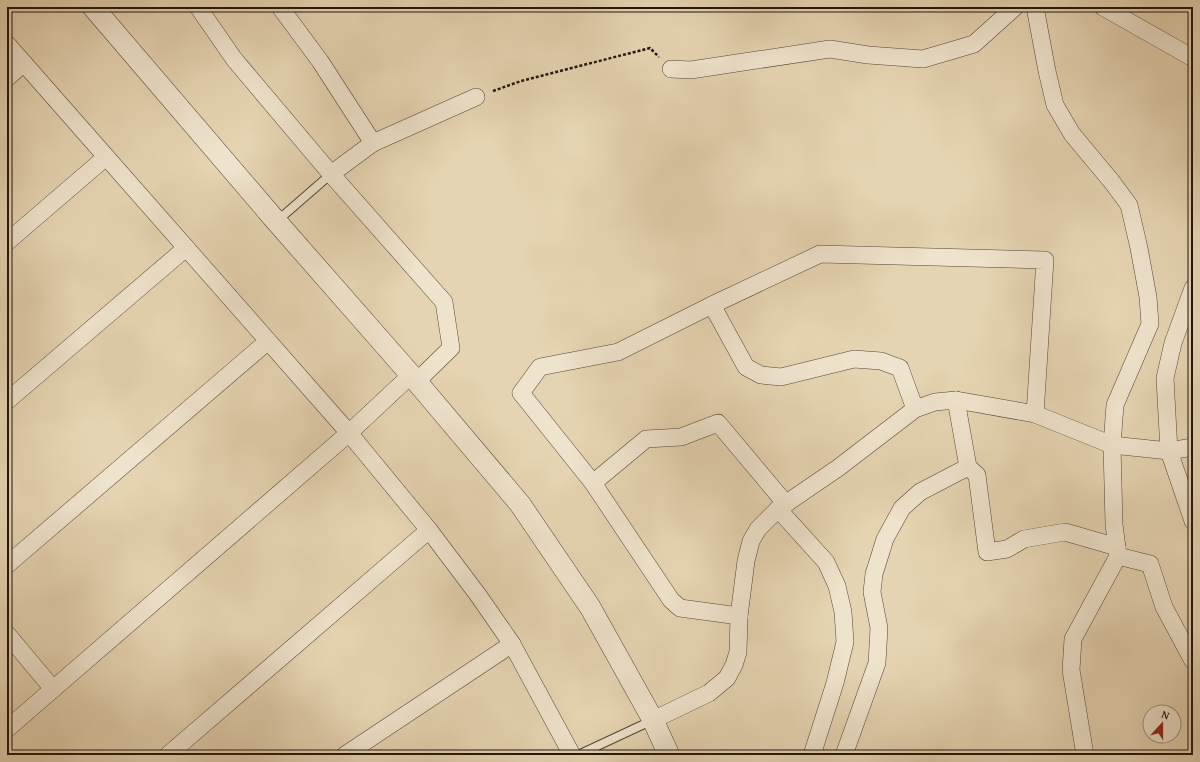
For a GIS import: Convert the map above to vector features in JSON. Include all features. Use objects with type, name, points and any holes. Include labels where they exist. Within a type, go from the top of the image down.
[{"type":"street","points":[[93,7],[520,504],[590,607],[653,720],[669,755]]},
{"type":"street","points":[[7,729],[349,433],[450,348],[444,302],[331,174],[234,59],[198,7]]},
{"type":"street","points":[[280,7],[320,61],[373,143]]},
{"type":"street","points":[[671,69],[691,70],[830,49],[868,55],[923,59],[974,44],[1015,7]]},
{"type":"street","points":[[1035,7],[1055,105],[1072,134],[1129,205],[1147,290],[1150,324],[1115,405],[1112,445],[1114,524],[1118,551],[1073,639],[1071,670],[1085,755]]},
{"type":"street","points":[[1103,7],[1193,58]]},
{"type":"street","points":[[7,44],[349,433],[429,530],[478,595],[512,644],[572,755]]},
{"type":"street","points":[[7,78],[24,63]]},
{"type":"street","points":[[331,174],[373,143],[476,97]]},
{"type":"street","points":[[7,242],[106,158]]},
{"type":"street","points":[[7,401],[186,248]]},
{"type":"street","points":[[739,616],[680,608],[671,600],[593,483],[521,393],[540,367],[618,352],[712,305],[820,254],[1045,260],[1035,414]]},
{"type":"street","points":[[1193,288],[1172,343],[1165,378],[1169,450],[1193,521]]},
{"type":"street","points":[[712,305],[746,367],[761,375],[781,377],[854,359],[880,361],[900,368],[914,409]]},
{"type":"street","points":[[7,565],[268,341]]},
{"type":"street","points":[[653,720],[709,693],[727,678],[734,665],[738,652],[739,616],[746,561],[751,541],[758,529],[782,507],[838,468],[914,409],[935,402],[956,400],[1035,414],[1112,445],[1169,450],[1193,447]]},
{"type":"street","points":[[956,400],[968,466],[977,475],[987,552],[1007,549],[1024,540],[1065,532],[1150,564],[1164,607],[1193,661]]},
{"type":"street","points":[[593,483],[646,439],[680,437],[718,423],[826,562],[838,586],[843,612],[845,642],[835,683],[812,755]]},
{"type":"street","points":[[844,755],[877,663],[879,628],[872,592],[874,574],[885,539],[902,508],[920,492],[968,466]]},
{"type":"street","points":[[168,755],[429,530]]},
{"type":"street","points":[[7,634],[53,689]]},
{"type":"street","points":[[345,755],[512,644]]},
{"type":"lane","points":[[276,221],[331,174]]},
{"type":"lane","points":[[578,755],[653,720]]},
{"type":"path","points":[[476,97],[521,81],[650,48],[671,69]]}]
